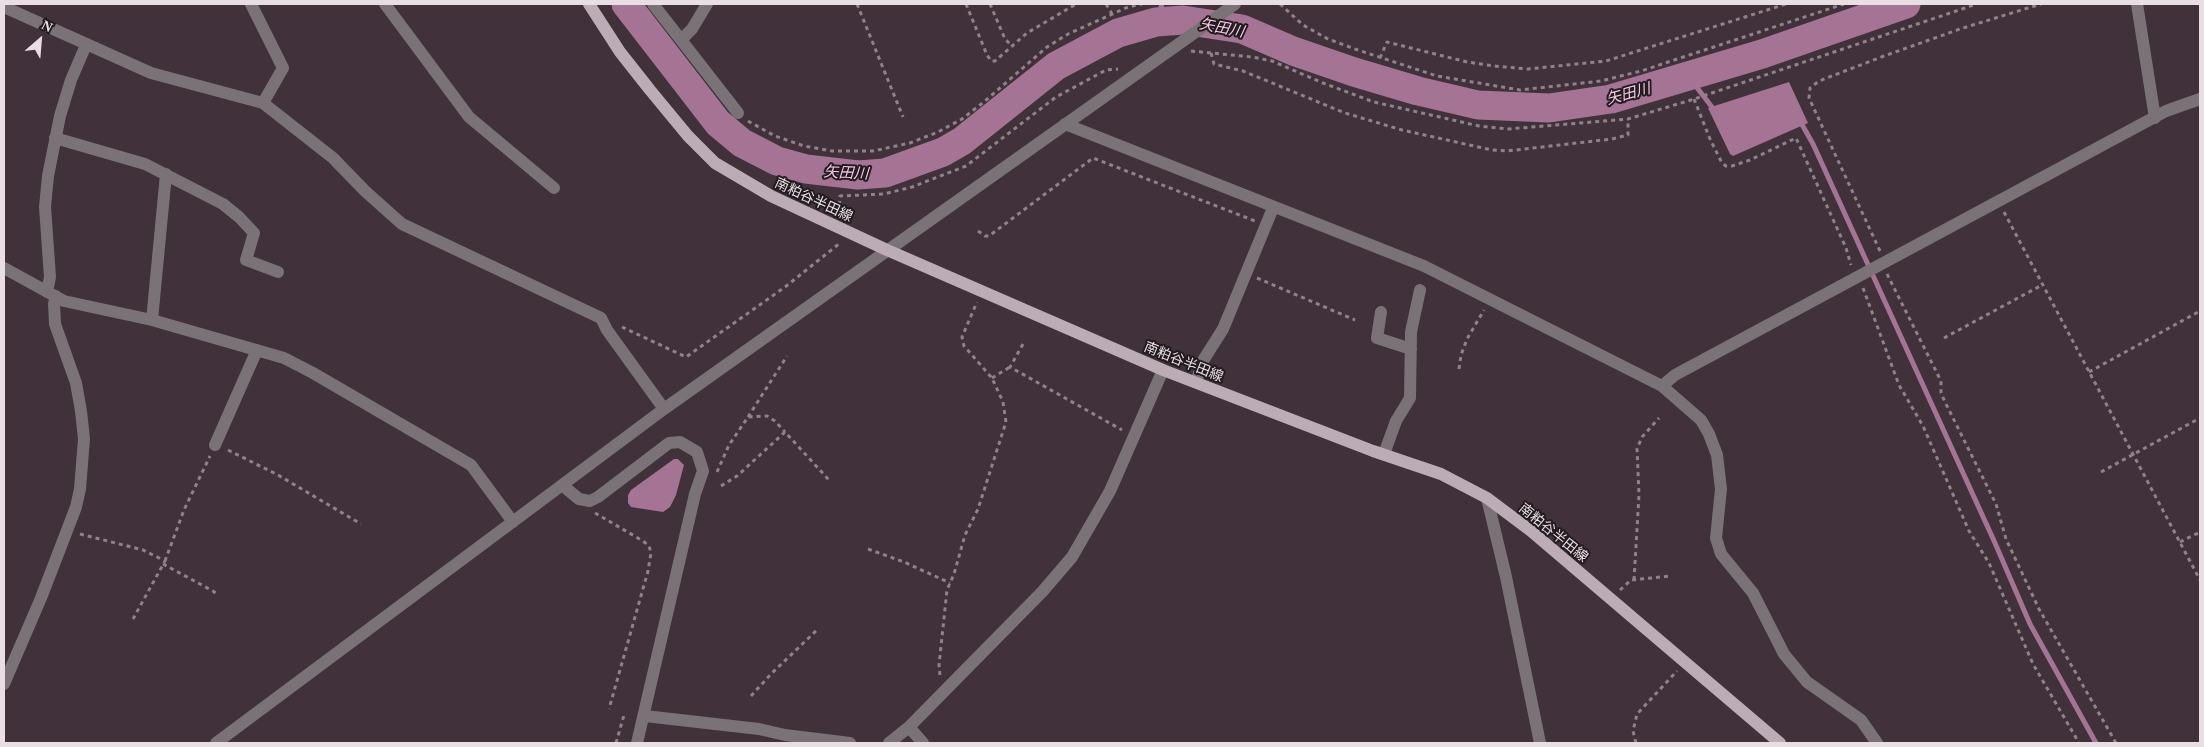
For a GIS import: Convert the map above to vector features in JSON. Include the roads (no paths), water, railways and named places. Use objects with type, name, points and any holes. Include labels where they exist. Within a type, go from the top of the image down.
[{"type":"main road","name":"南粕谷半田線","points":[[588,4],[620,52],[650,90],[688,136],[715,164],[771,196],[887,250],[1163,370],[1441,474],[1487,498],[1531,530],[1780,743]]},
{"type":"street","points":[[251,4],[283,68],[263,103]]},
{"type":"street","points":[[386,4],[469,117],[554,188]]},
{"type":"street","points":[[653,4],[738,113]]},
{"type":"street","points":[[680,40],[692,29],[707,4]]},
{"type":"street","points":[[2137,4],[2155,118]]},
{"type":"street","points":[[216,743],[664,409],[1231,6]]},
{"type":"street","points":[[4,7],[151,73],[263,103],[332,158],[402,224],[601,318],[607,330],[664,409]]},
{"type":"street","points":[[4,684],[41,598],[76,507],[80,489],[84,440],[76,383],[55,324],[45,207],[55,138],[71,80],[86,45]]},
{"type":"street","points":[[1662,386],[1675,375],[1998,201],[2155,118],[2200,99]]},
{"type":"street","points":[[1066,124],[1273,208],[1424,266],[1662,386],[1701,420],[1717,455],[1721,489],[1716,538],[1721,554],[1753,593],[1784,654],[1807,682],[1861,720],[1877,743]]},
{"type":"street","points":[[55,138],[122,156],[166,174],[222,204],[239,216],[254,233],[246,260],[278,272]]},
{"type":"street","points":[[152,320],[166,174]]},
{"type":"street","points":[[1196,382],[1204,359],[1223,329],[1273,208]]},
{"type":"street","points":[[4,268],[64,301],[152,320],[284,358],[471,465],[514,522]]},
{"type":"street","points":[[1384,454],[1396,421],[1410,398],[1411,332],[1420,290]]},
{"type":"street","points":[[1381,312],[1374,342],[1411,349]]},
{"type":"street","points":[[215,445],[257,350]]},
{"type":"street","points":[[890,743],[909,727],[1042,592],[1072,557],[1110,491],[1134,440],[1163,370]]},
{"type":"street","points":[[562,485],[579,498],[587,500],[598,498],[668,443],[680,442],[697,452],[703,471],[695,494],[645,716],[637,743]]},
{"type":"street","points":[[1487,498],[1506,577],[1540,743]]},
{"type":"street","points":[[645,716],[758,729],[785,739],[850,743]]},
{"type":"street","points":[[909,727],[922,743]]},
{"type":"waterway","name":"矢田川","points":[[626,4],[718,123],[742,143],[777,161],[806,169],[858,175],[885,173],[943,152],[962,141],[1056,66],[1118,33],[1156,22],[1183,20],[1242,29],[1293,51],[1354,72],[1418,91],[1478,105],[1549,108],[1611,99],[1762,54],[1906,4]]},
{"type":"waterway","points":[[1156,22],[1162,4]]},
{"type":"waterway","points":[[1688,76],[1715,111]]},
{"type":"waterway","points":[[1800,121],[1813,144],[2030,624],[2096,743]]}]
